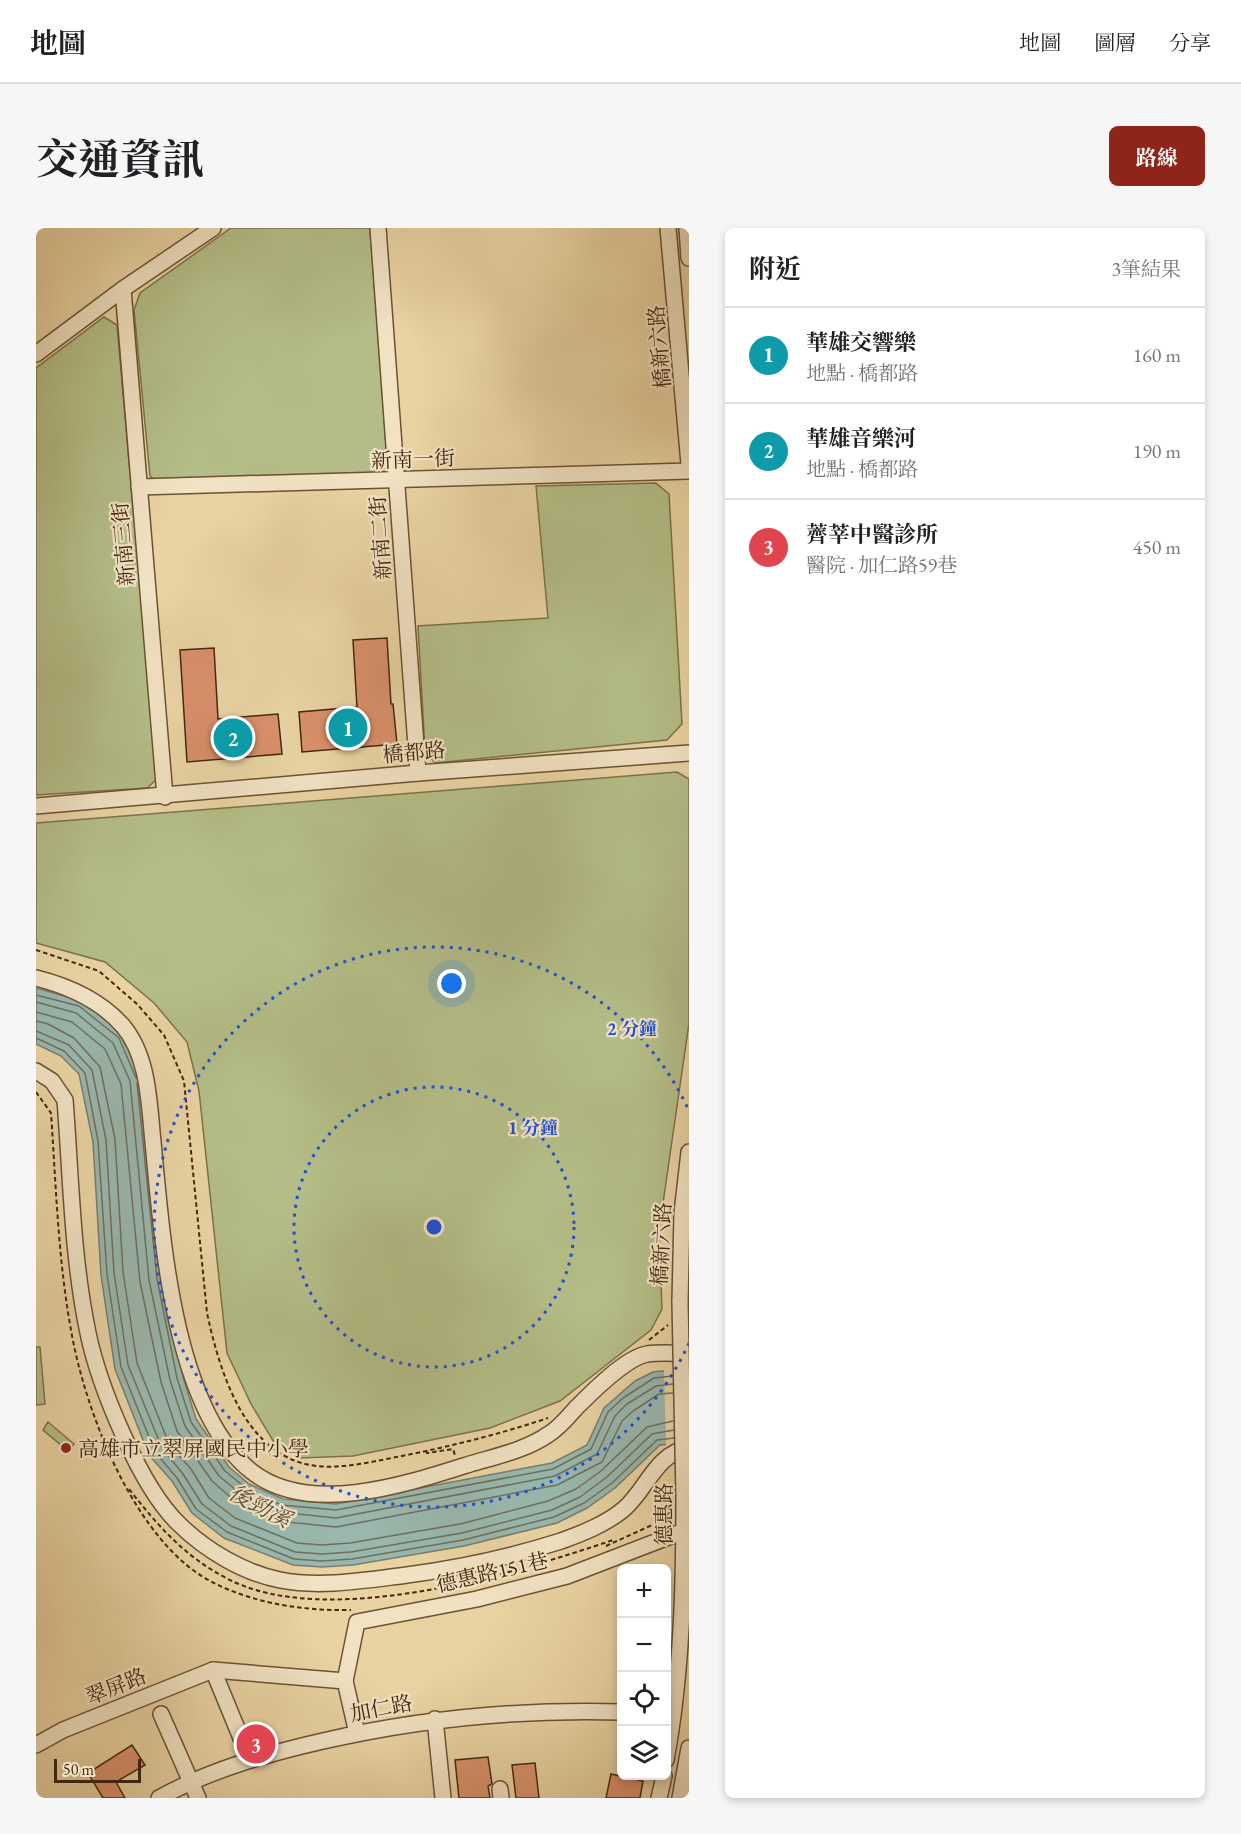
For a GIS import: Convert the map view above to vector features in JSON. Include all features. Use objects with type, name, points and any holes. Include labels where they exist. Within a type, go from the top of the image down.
[{"type":"street","points":[[36,354],[123,289],[213,228]]},
{"type":"street","name":"新南二街","points":[[378,228],[417,773]]},
{"type":"street","points":[[668,229],[688,229],[689,258]]},
{"type":"street","name":"橋新六路","points":[[668,229],[689,464]]},
{"type":"street","name":"新南三街","points":[[123,289],[165,797]]},
{"type":"street","name":"新南一街","points":[[139,487],[689,471]]},
{"type":"street","name":"橋都路","points":[[36,806],[165,797],[417,773],[689,753]]},
{"type":"street","points":[[36,978],[58,983],[92,1000],[123,1027],[146,1071],[163,1250],[177,1323],[195,1387],[221,1436],[249,1469],[270,1484],[294,1491],[325,1494],[389,1487],[525,1447],[551,1433],[612,1375],[644,1354],[689,1354]]},
{"type":"street","points":[[36,1071],[61,1090],[65,1100],[76,1243],[83,1299],[88,1332],[104,1386],[123,1434],[162,1503],[177,1523],[216,1553],[278,1580],[300,1583],[391,1577],[518,1554],[562,1540],[610,1520],[626,1507],[670,1454],[689,1448]]},
{"type":"street","name":"橋新六路","points":[[680,1302],[682,1213],[689,1152]]},
{"type":"street","name":"德惠路","points":[[671,1739],[677,1713],[686,1528],[680,1302]]},
{"type":"street","name":"德惠路151巷","points":[[345,1681],[357,1622],[477,1599],[567,1576],[686,1528]]},
{"type":"street","points":[[250,1760],[213,1670],[345,1681],[357,1733]]},
{"type":"street","name":"翠屏路","points":[[36,1745],[63,1730],[213,1670]]},
{"type":"street","name":"加仁路","points":[[159,1798],[190,1782],[250,1760],[357,1733],[435,1719],[510,1713],[617,1712]]},
{"type":"street","points":[[161,1714],[198,1798]]},
{"type":"street","points":[[435,1719],[442,1798]]},
{"type":"street","points":[[680,1798],[689,1748]]},
{"type":"street","points":[[659,1798],[663,1780]]},
{"type":"path","points":[[36,950],[99,971],[137,1004],[164,1035],[184,1081],[207,1313],[213,1343],[225,1377],[256,1433],[280,1455],[316,1466],[334,1467],[496,1436],[556,1415]]},
{"type":"path","points":[[36,1092],[51,1113],[64,1286],[79,1367],[113,1460],[137,1507],[162,1541],[186,1564],[214,1583],[268,1602],[326,1610],[354,1610]]},
{"type":"path","points":[[641,1347],[666,1325]]},
{"type":"path","points":[[426,1451],[427,1453],[453,1449],[454,1457]]},
{"type":"path","points":[[589,1554],[684,1504]]},
{"type":"green space","points":[[231,228],[370,228],[388,470],[384,475],[158,483],[150,476],[134,310],[140,293]]},
{"type":"green space","points":[[104,317],[117,325],[157,779],[147,788],[36,795],[36,368]]},
{"type":"green space","points":[[656,483],[669,494],[682,724],[667,740],[435,763],[425,751],[418,626],[548,618],[536,486]]},
{"type":"green space","points":[[677,772],[689,779],[689,1023],[659,1231],[662,1309],[651,1330],[560,1401],[490,1428],[353,1456],[299,1458],[275,1444],[251,1404],[227,1353],[199,1091],[187,1042],[154,1003],[105,962],[36,943],[36,823]]},
{"type":"green space","points":[[36,1347],[40,1347],[45,1404],[36,1405]]},
{"type":"green space","points":[[48,1422],[74,1444],[68,1451],[43,1430]]},
{"type":"water","name":"後勁溪","points":[[36,988],[82,1001],[124,1035],[143,1078],[163,1278],[183,1377],[196,1419],[229,1467],[249,1484],[283,1499],[336,1504],[552,1463],[587,1445],[604,1408],[635,1381],[653,1372],[680,1369],[689,1443],[660,1445],[615,1488],[587,1508],[557,1523],[464,1546],[353,1565],[322,1567],[293,1565],[224,1538],[192,1513],[172,1481],[149,1455],[115,1369],[101,1275],[93,1142],[79,1074],[61,1056],[36,1044]]},
{"type":"pier","points":[[680,1366],[689,1368],[689,1446],[666,1448],[664,1368]]},
{"type":"building","points":[[387,638],[391,704],[393,704],[397,744],[302,752],[299,712],[357,707],[353,640]]},
{"type":"building","points":[[214,648],[218,719],[278,714],[282,754],[187,762],[180,650]]},
{"type":"building","points":[[132,1745],[145,1765],[116,1782],[125,1798],[103,1798],[88,1773]]},
{"type":"building","points":[[488,1757],[492,1784],[488,1786],[490,1798],[459,1798],[455,1760]]},
{"type":"building","points":[[535,1763],[539,1798],[516,1798],[512,1765]]},
{"type":"building","points":[[611,1774],[617,1775],[617,1780],[643,1781],[640,1798],[606,1798]]},
{"type":"place","name":"華雄交響樂","points":[[348,728]]},
{"type":"place","name":"華雄音樂河","points":[[233,738]]},
{"type":"place","name":"高雄市立翠屏國民中小學","points":[[66,1448]]},
{"type":"place","name":"薺莘中醫診所","points":[[256,1744]]}]
